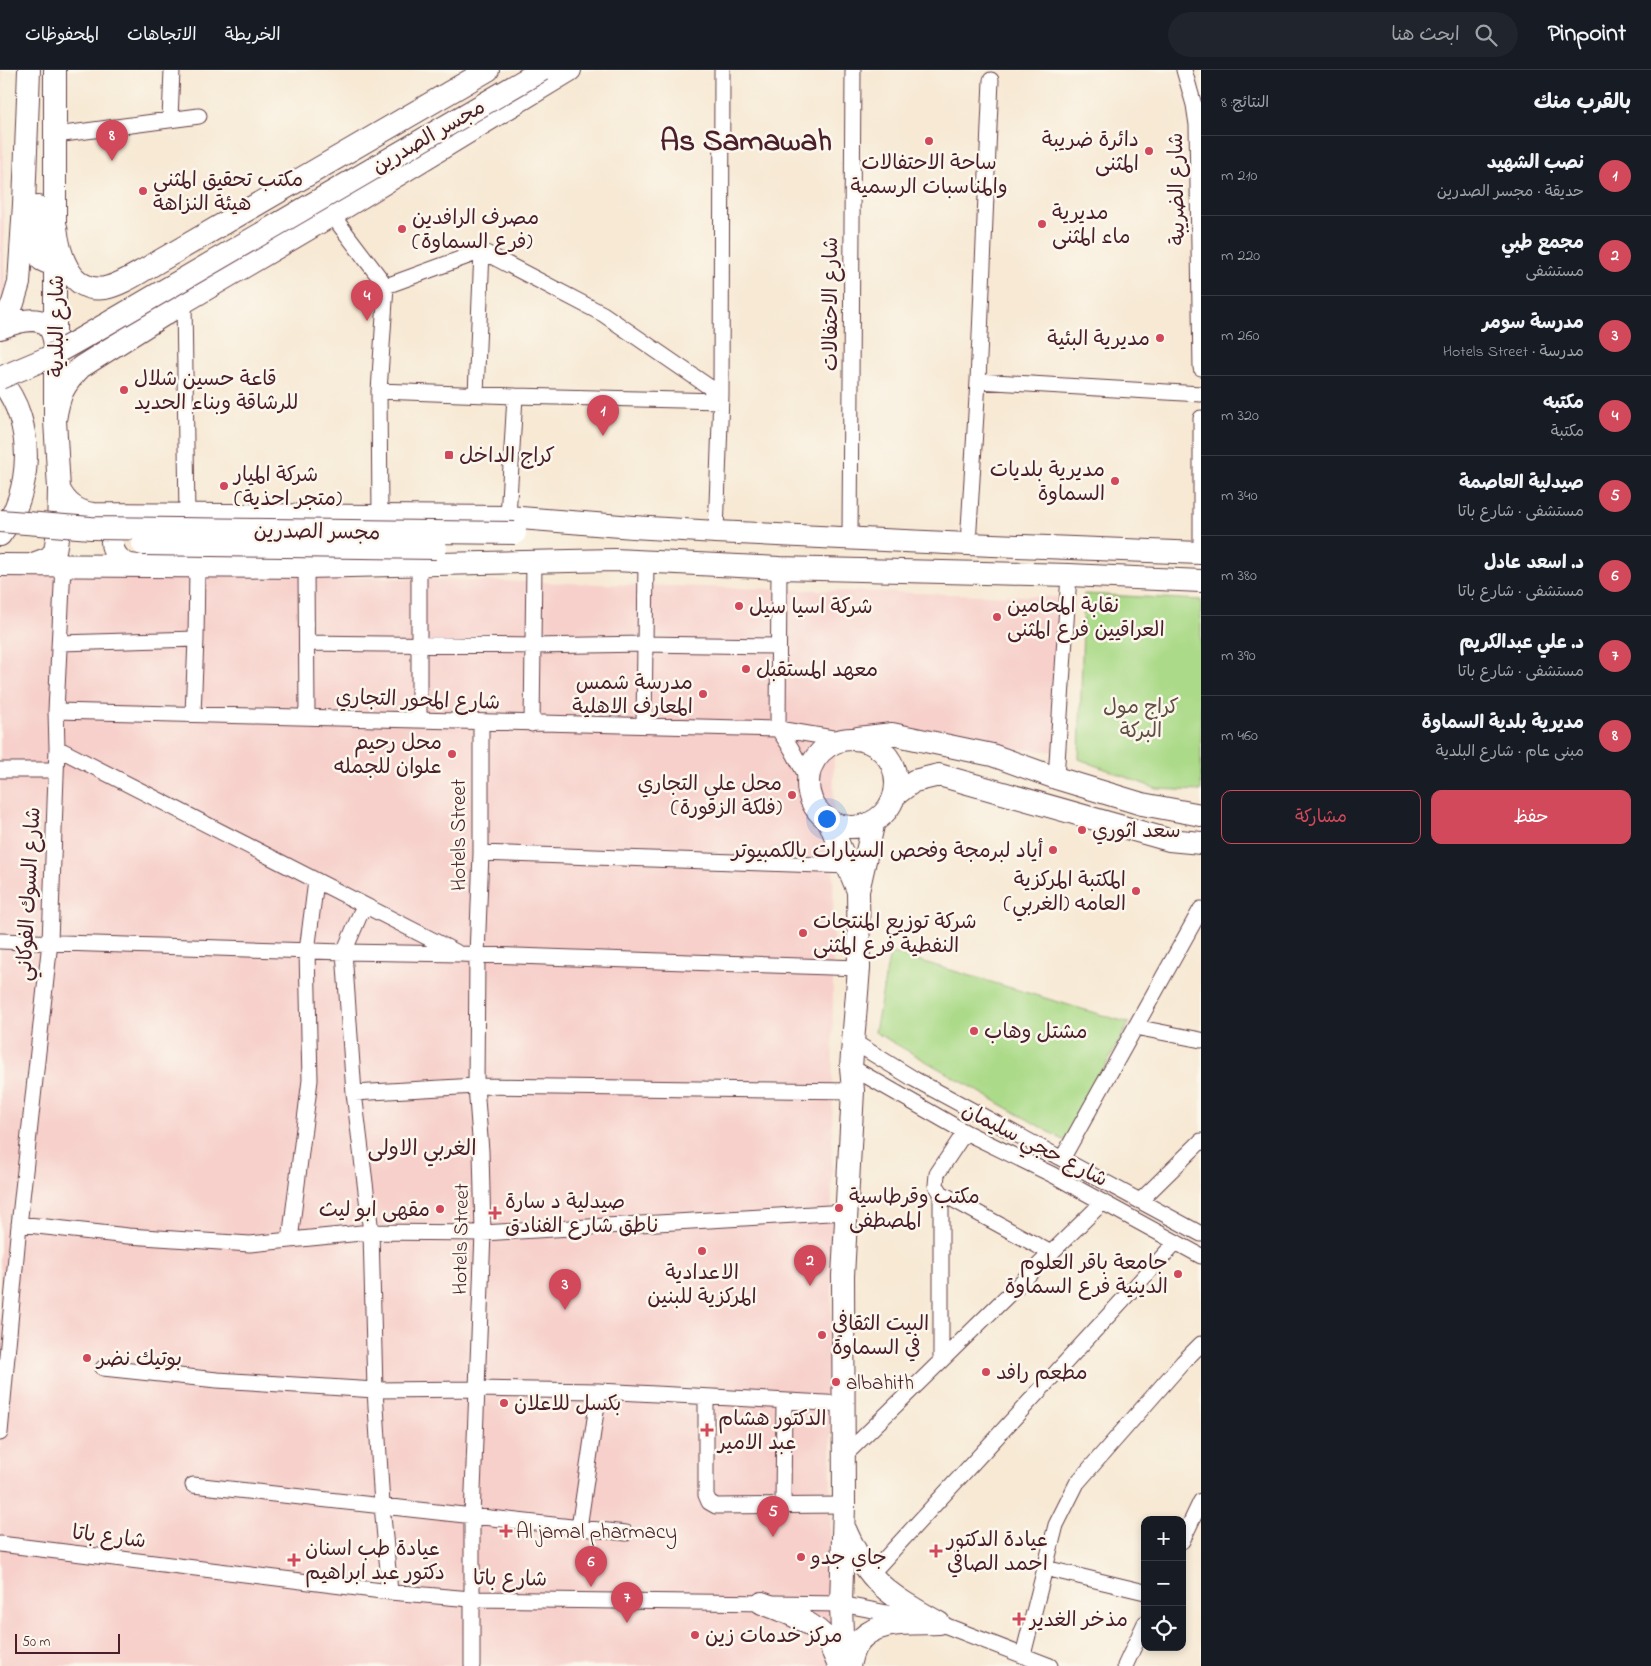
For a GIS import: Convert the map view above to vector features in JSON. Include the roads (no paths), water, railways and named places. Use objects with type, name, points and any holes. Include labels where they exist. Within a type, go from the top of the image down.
[{"type":"main road","name":"شارع البلدية","points":[[0,322],[14,302],[18,284],[24,204],[29,70]]},
{"type":"main road","name":"شارع البلدية","points":[[29,564],[40,563],[49,558],[55,551],[58,532],[55,70]]},
{"type":"main road","points":[[56,236],[66,266],[78,282],[91,288],[104,288],[118,284],[488,70]]},
{"type":"main road","name":"مجسر الصدرين","points":[[0,363],[35,348],[71,328],[514,70]]},
{"type":"main road","name":"مجسر الصدرين","points":[[0,379],[45,359],[79,340],[542,70]]},
{"type":"main road","points":[[56,420],[58,401],[63,389],[68,380],[81,367],[184,302],[332,215],[570,70]]},
{"type":"main road","points":[[28,96],[37,151],[38,246],[42,260],[46,262],[52,258],[56,236]]},
{"type":"main road","points":[[0,328],[25,322],[38,321],[45,323],[52,333],[56,350]]},
{"type":"main road","points":[[0,379],[10,394],[19,415],[24,440],[25,466],[24,485],[18,504],[13,516],[0,536]]},
{"type":"main road","points":[[59,489],[62,496],[72,507],[86,513],[187,516],[380,516],[512,533]]},
{"type":"main road","points":[[139,515],[121,518],[116,523],[113,544],[116,554],[124,563],[143,566]]},
{"type":"main road","name":"مجسر الصدرين","points":[[0,522],[90,528],[512,533],[557,533],[634,527],[968,544],[1201,553]]},
{"type":"main road","name":"مجسر الصدرين","points":[[0,536],[107,543],[512,533],[542,551],[571,557],[614,560]]},
{"type":"main road","points":[[0,564],[306,566],[614,560],[778,568],[1069,575],[1201,582]]},
{"type":"main road","points":[[851,739],[875,745],[886,755],[893,767],[896,782],[894,796],[887,811],[874,821],[859,827],[843,827],[829,821],[817,810],[810,795],[808,779],[811,766],[818,754],[829,746],[851,739],[892,734],[992,755],[1056,778],[1142,804],[1201,814]]},
{"type":"main road","points":[[894,796],[914,781],[940,775],[1169,840],[1201,843]]},
{"type":"main road","points":[[829,821],[858,891]]},
{"type":"main road","points":[[843,1666],[841,1604],[844,1456],[843,1276],[853,1091],[851,1067],[859,968],[858,891],[874,821]]},
{"type":"main road","points":[[843,1514],[855,1552],[870,1575],[900,1601],[939,1623]]},
{"type":"main road","points":[[762,1603],[790,1613],[823,1635],[830,1645],[839,1666]]},
{"type":"main road","points":[[849,1666],[852,1652],[857,1642],[877,1628],[891,1625],[939,1623]]},
{"type":"street","points":[[170,120],[172,70]]},
{"type":"street","points":[[716,532],[721,398],[722,70]]},
{"type":"street","name":"شارع الاحتفالات","points":[[850,538],[853,70]]},
{"type":"street","name":"شارع الضريبة","points":[[1184,70],[1194,105],[1197,125],[1201,368]]},
{"type":"street","points":[[968,544],[978,381],[991,80]]},
{"type":"street","points":[[56,135],[200,116]]},
{"type":"street","points":[[332,215],[386,286],[379,391],[380,516]]},
{"type":"street","points":[[386,286],[482,251],[602,314],[721,398]]},
{"type":"street","points":[[476,394],[482,251]]},
{"type":"street","points":[[184,302],[187,516]]},
{"type":"street","points":[[978,381],[1201,394]]},
{"type":"street","points":[[379,391],[515,396],[721,398]]},
{"type":"street","points":[[512,533],[515,396]]},
{"type":"street","points":[[1201,418],[1201,553]]},
{"type":"street","points":[[644,726],[646,561]]},
{"type":"street","points":[[532,724],[534,563]]},
{"type":"street","name":"شارع السوك الفوكاني","points":[[0,1433],[19,1224],[50,942],[56,770],[56,711],[63,565]]},
{"type":"street","points":[[419,565],[419,719]]},
{"type":"street","points":[[193,714],[197,566]]},
{"type":"street","points":[[306,566],[307,717]]},
{"type":"street","points":[[778,568],[778,729],[808,779]]},
{"type":"street","points":[[1056,778],[1069,575]]},
{"type":"street","points":[[60,643],[196,640]]},
{"type":"street","points":[[307,643],[534,646],[644,644],[778,646]]},
{"type":"street","name":"شارع المحور التجاري","points":[[56,711],[778,729],[851,739]]},
{"type":"street","name":"Hotels Street","points":[[472,1666],[472,1517],[483,1233],[481,1151],[476,1086],[477,955],[481,853],[480,723]]},
{"type":"street","points":[[56,748],[460,954]]},
{"type":"street","points":[[0,770],[56,770]]},
{"type":"street","points":[[481,853],[849,866]]},
{"type":"street","points":[[290,1240],[310,1080],[307,951],[316,881]]},
{"type":"street","points":[[364,905],[344,952],[354,1093],[371,1232],[375,1390],[382,1506],[390,1592]]},
{"type":"street","points":[[1062,1159],[1201,909]]},
{"type":"street","points":[[0,941],[859,968]]},
{"type":"street","points":[[1136,1027],[1201,1040]]},
{"type":"street","name":"شارع حجي سليمان","points":[[854,1042],[914,1079],[1140,1201],[1198,1227]]},
{"type":"street","name":"شارع حجي سليمان","points":[[851,1067],[965,1132],[1053,1175],[1201,1256]]},
{"type":"street","points":[[354,1093],[476,1086],[853,1091]]},
{"type":"street","points":[[965,1132],[937,1174],[936,1185],[942,1193],[1051,1253]]},
{"type":"street","points":[[1140,1201],[1201,1142]]},
{"type":"street","points":[[941,1361],[942,1193]]},
{"type":"street","points":[[844,1456],[1103,1202]]},
{"type":"street","points":[[19,1224],[128,1236],[250,1244],[371,1232],[483,1233],[847,1212]]},
{"type":"street","points":[[870,1575],[1176,1242]]},
{"type":"street","points":[[1023,1655],[1056,1526],[1077,1483],[1201,1344]]},
{"type":"street","points":[[103,1368],[217,1380],[375,1390],[600,1391],[844,1404]]},
{"type":"street","points":[[579,1528],[600,1391]]},
{"type":"street","points":[[706,1397],[706,1495],[709,1502],[716,1506],[783,1505],[843,1514]]},
{"type":"street","points":[[783,1505],[784,1401]]},
{"type":"street","points":[[193,1485],[626,1534]]},
{"type":"street","points":[[1186,1533],[1201,1501]]},
{"type":"street","name":"شارع باتا","points":[[0,1544],[390,1592],[471,1598],[841,1604],[939,1623],[1050,1666]]},
{"type":"street","points":[[1045,1568],[1141,1591]]},
{"type":"street","points":[[1125,1666],[1141,1632]]},
{"type":"place","name":"ساحة الاحتفالات والمناسبات الرسمية","points":[[929,141]]},
{"type":"place","name":"دائرة ضريبة المثنى","points":[[1149,151]]},
{"type":"place","name":"مديرية بلدية السماوة","points":[[112,161]]},
{"type":"place","name":"مكتب تحقيق المثنى هيئة النزاهة","points":[[143,191]]},
{"type":"place","name":"مديرية ماء المثنى","points":[[1042,224]]},
{"type":"place","name":"مصرف الرافدين (فرع السماوة)","points":[[402,229]]},
{"type":"place","name":"مكتبه","points":[[367,321]]},
{"type":"place","name":"مديرية البئية","points":[[1160,338]]},
{"type":"place","name":"قاعة حسين شلال للرشاقة وبناء الحديد","points":[[124,390]]},
{"type":"place","name":"نصب الشهيد","points":[[603,436]]},
{"type":"place","name":"كراج الداخل","points":[[449,455]]},
{"type":"place","name":"مديرية بلديات السماوة","points":[[1115,481]]},
{"type":"place","name":"شركة الميار (متجر احذية)","points":[[224,486]]},
{"type":"place","name":"شركة اسيا سيل","points":[[739,606]]},
{"type":"place","name":"نقابة المحامين العراقيين فرع المثنى","points":[[997,617]]},
{"type":"place","name":"معهد المستقبل","points":[[746,669]]},
{"type":"place","name":"مدرسة شمس المعارف الاهلية","points":[[703,694]]},
{"type":"place","name":"محل رحيم علوان للجمله","points":[[452,754]]},
{"type":"place","name":"محل علي التجاري (فلكة الزقورة)","points":[[792,795]]},
{"type":"place","name":"سعد اثوري","points":[[1082,830]]},
{"type":"place","name":"أياد لبرمجة وفحص السيارات بالكمبيوتر","points":[[1053,850]]},
{"type":"place","name":"المكتبة المركزية العامه (الغربي)","points":[[1136,891]]},
{"type":"place","name":"شركة توزيع المنتجات النفطية فرع المثنى","points":[[803,933]]},
{"type":"place","name":"مشتل وهاب","points":[[974,1031]]},
{"type":"place","name":"مكتب وقرطاسية المصطفى","points":[[839,1208]]},
{"type":"place","name":"مقهى ابو ليث","points":[[440,1209]]},
{"type":"place","name":"صيدلية د سارة ناطق شارع الفنادق","points":[[495,1213]]},
{"type":"place","name":"الاعدادية المركزية للبنين","points":[[702,1251]]},
{"type":"place","name":"جامعة باقر العلوم الدينية فرع السماوة","points":[[1178,1274]]},
{"type":"place","name":"مجمع طبي","points":[[810,1286]]},
{"type":"place","name":"مدرسة سومر","points":[[565,1310]]},
{"type":"place","name":"البيت الثقافي في السماوة","points":[[822,1335]]},
{"type":"place","name":"بوتيك نضر","points":[[87,1358]]},
{"type":"place","name":"مطعم رافد","points":[[986,1372]]},
{"type":"place","name":"albahith","points":[[836,1382]]},
{"type":"place","name":"بكسل للاعلان","points":[[504,1403]]},
{"type":"place","name":"الدكتور هشام عبد الامير","points":[[707,1430]]},
{"type":"place","name":"Al jamal pharmacy","points":[[506,1531]]},
{"type":"place","name":"صيدلية العاصمة","points":[[773,1537]]},
{"type":"place","name":"عيادة الدكتور احمد الصافي","points":[[936,1551]]},
{"type":"place","name":"جاي جدو","points":[[801,1557]]},
{"type":"place","name":"عيادة طب اسنان دكتور عبد ابراهيم","points":[[294,1560]]},
{"type":"place","name":"د. اسعد عادل","points":[[591,1587]]},
{"type":"place","name":"مذخر الغدير","points":[[1019,1619]]},
{"type":"place","name":"د. علي عبدالكريم","points":[[627,1623]]},
{"type":"place","name":"مركز خدمات زين","points":[[695,1635]]},
{"type":"district","name":"As Samawah","points":[[746,139]]},
{"type":"district","name":"الغربي الاولى","points":[[422,1147]]},
{"type":"park label","name":"كراج مول البركة","points":[[1141,718]]}]
